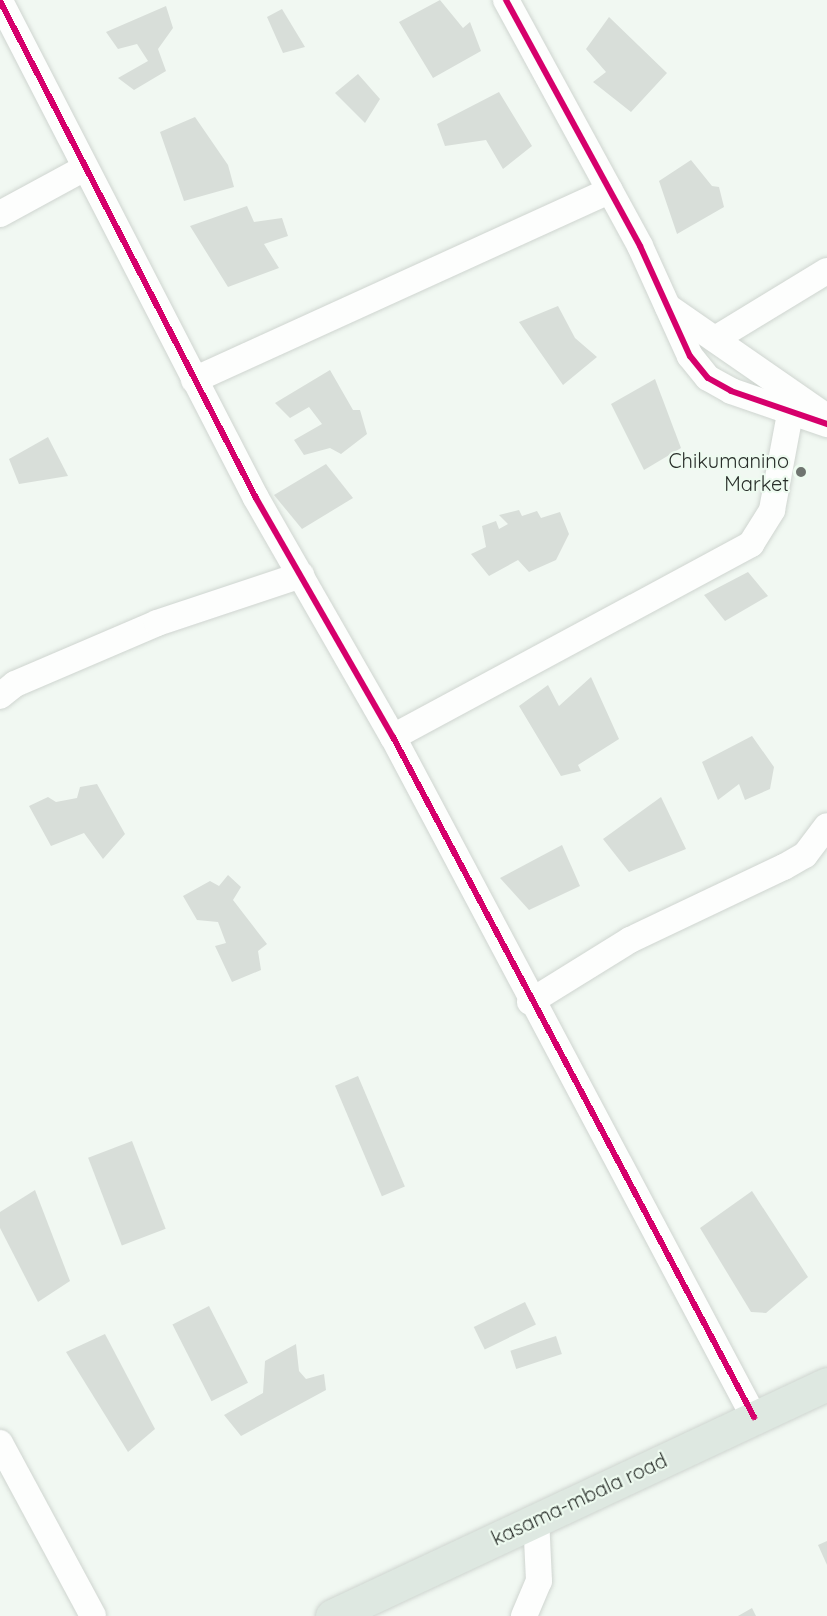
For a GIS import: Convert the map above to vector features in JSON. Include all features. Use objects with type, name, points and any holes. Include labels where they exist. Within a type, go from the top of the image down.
[{"type":"main road","name":"kasama-mbala road","points":[[332,1616],[536,1518],[827,1384]]},
{"type":"street","points":[[506,0],[610,190],[690,356],[708,378],[790,414],[827,424]]},
{"type":"street","points":[[0,1],[83,169],[194,380],[393,737],[530,1002],[754,1417]]},
{"type":"street","points":[[0,214],[83,169]]},
{"type":"street","points":[[194,380],[610,190]]},
{"type":"street","points":[[715,339],[827,271]]},
{"type":"street","points":[[668,307],[827,417]]},
{"type":"street","points":[[393,737],[751,544],[772,510],[790,414]]},
{"type":"street","points":[[0,696],[15,684],[158,623],[301,575]]},
{"type":"street","points":[[530,1002],[630,940],[805,855],[827,826]]},
{"type":"street","points":[[0,1443],[93,1616]]},
{"type":"street","points":[[524,1616],[538,1581],[536,1518]]},
{"type":"building","points":[[440,0],[463,28],[470,22],[481,51],[433,78],[399,22]]},
{"type":"building","points":[[166,6],[173,28],[158,49],[166,71],[134,90],[118,78],[148,61],[137,44],[118,49],[106,32]]},
{"type":"building","points":[[282,9],[305,47],[283,53],[267,17]]},
{"type":"building","points":[[609,17],[667,73],[631,112],[593,82],[606,72],[586,49]]},
{"type":"building","points":[[358,74],[380,99],[365,123],[335,93]]},
{"type":"building","points":[[499,92],[532,146],[503,169],[486,140],[445,146],[437,124]]},
{"type":"building","points":[[195,117],[228,165],[234,187],[184,201],[160,132]]},
{"type":"building","points":[[691,160],[712,186],[719,187],[724,207],[677,234],[659,181]]},
{"type":"building","points":[[247,206],[254,222],[282,218],[288,236],[264,244],[279,268],[228,287],[190,226]]},
{"type":"building","points":[[558,306],[575,338],[597,357],[563,385],[519,322]]},
{"type":"building","points":[[330,370],[353,410],[360,410],[367,434],[341,454],[330,448],[304,455],[294,440],[322,424],[309,407],[290,418],[275,403]]},
{"type":"building","points":[[655,379],[681,448],[644,470],[611,404]]},
{"type":"building","points":[[48,437],[68,476],[19,484],[9,459]]},
{"type":"building","points":[[326,464],[353,498],[302,529],[274,495]]},
{"type":"building","points":[[519,510],[522,516],[537,511],[541,518],[560,512],[569,534],[556,560],[529,572],[518,560],[489,576],[471,554],[486,547],[482,526],[496,521],[499,529],[508,524],[499,515]]},
{"type":"building","points":[[748,572],[768,596],[725,621],[704,595]]},
{"type":"building","points":[[591,677],[619,739],[578,765],[581,771],[561,776],[519,706],[548,685],[559,706]]},
{"type":"building","points":[[752,736],[774,767],[770,789],[745,800],[739,784],[718,800],[702,762]]},
{"type":"building","points":[[97,784],[125,834],[103,859],[84,833],[51,846],[29,806],[48,797],[56,802],[77,798],[80,787]]},
{"type":"building","points":[[661,797],[686,849],[629,872],[603,839]]},
{"type":"building","points":[[562,845],[580,886],[529,910],[500,878]]},
{"type":"building","points":[[228,875],[241,887],[233,900],[267,944],[258,951],[261,970],[232,982],[215,946],[226,943],[218,922],[197,920],[183,896],[210,881],[219,886]]},
{"type":"building","points":[[358,1076],[405,1186],[382,1196],[335,1086]]},
{"type":"building","points":[[132,1141],[166,1229],[122,1246],[88,1158]]},
{"type":"building","points":[[35,1190],[70,1281],[38,1302],[0,1228],[0,1212]]},
{"type":"building","points":[[752,1191],[808,1277],[766,1313],[751,1312],[700,1228]]},
{"type":"building","points":[[525,1302],[536,1324],[485,1349],[474,1327]]},
{"type":"building","points":[[209,1306],[248,1383],[212,1401],[172,1325]]},
{"type":"building","points":[[105,1334],[155,1429],[128,1452],[66,1352]]},
{"type":"building","points":[[556,1336],[562,1354],[516,1369],[510,1351]]},
{"type":"building","points":[[296,1344],[299,1371],[306,1379],[324,1374],[326,1390],[241,1436],[224,1415],[263,1393],[265,1361]]},
{"type":"building","points":[[827,1541],[827,1565],[818,1545]]},
{"type":"building","points":[[752,1608],[756,1616],[738,1616]]},
{"type":"cycle path","points":[[506,0],[640,246],[690,356],[708,378],[731,391],[827,424]]},
{"type":"cycle path","points":[[0,1],[256,498],[393,737],[754,1417]]},
{"type":"place","name":"Chikumanino Market","points":[[801,472]]}]
